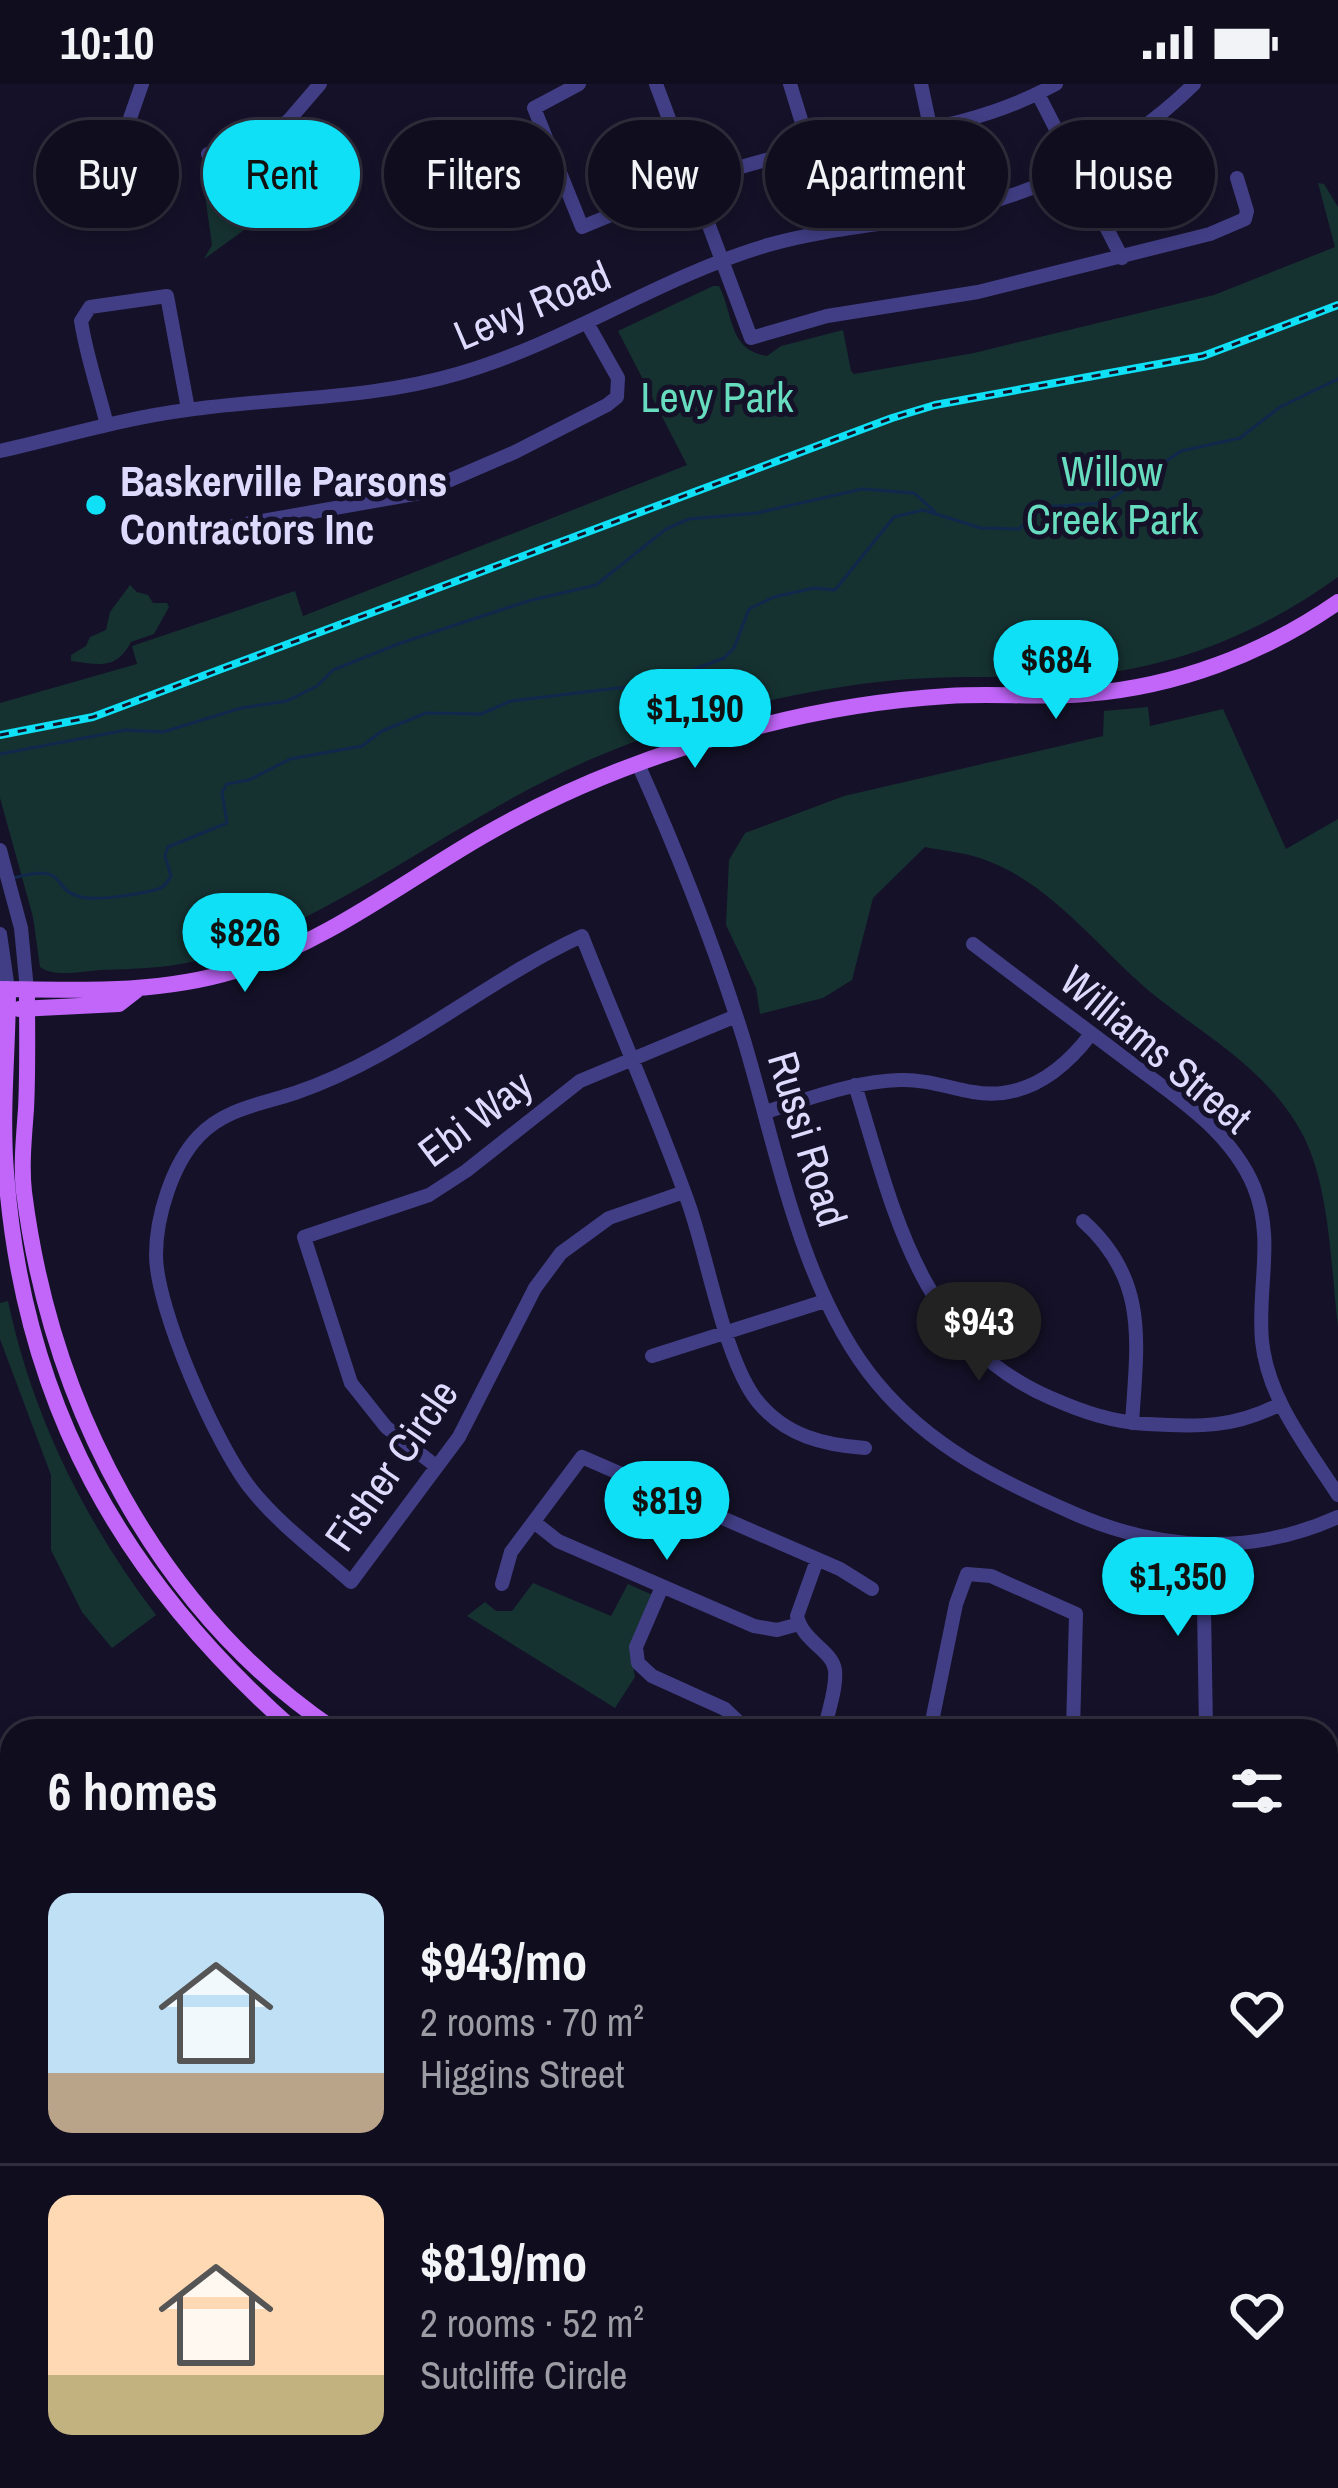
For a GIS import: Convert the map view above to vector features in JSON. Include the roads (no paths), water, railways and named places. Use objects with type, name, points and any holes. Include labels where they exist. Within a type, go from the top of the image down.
[{"type":"main road","points":[[282,1719],[240,1682],[166,1600],[102,1503],[70,1434],[32,1326],[9,1203],[4,989],[27,999],[119,1004],[137,990],[215,976],[286,952],[351,918],[486,834],[638,764],[736,732],[868,704],[955,696],[1086,694],[1162,682],[1236,658],[1338,602]]},
{"type":"main road","points":[[4,1009],[27,999]]},
{"type":"main road","points":[[27,999],[24,1187],[49,1321],[68,1381],[121,1492],[186,1591],[267,1678],[320,1719]]},
{"type":"street","points":[[129,120],[142,84]]},
{"type":"street","points":[[290,120],[320,84]]},
{"type":"street","points":[[579,84],[534,108],[582,226],[588,224]]},
{"type":"street","points":[[656,84],[670,120]]},
{"type":"street","points":[[790,84],[801,120]]},
{"type":"street","points":[[921,84],[929,120]]},
{"type":"street","points":[[971,120],[1056,84]]},
{"type":"street","name":"Levy Road","points":[[1150,120],[1194,84]]},
{"type":"street","points":[[1038,94],[1051,120]]},
{"type":"street","points":[[711,228],[751,338],[836,314],[958,296],[1122,258],[1238,224],[1247,211],[1237,178]]},
{"type":"street","name":"Levy Road","points":[[0,451],[188,410],[339,397],[423,383],[505,358],[723,260],[808,235],[968,208],[1032,188]]},
{"type":"street","points":[[1107,228],[1122,258]]},
{"type":"street","points":[[107,425],[90,376],[80,321],[89,307],[167,296],[188,410]]},
{"type":"street","points":[[194,533],[420,493],[499,460],[607,405],[619,392],[618,378],[587,322]]},
{"type":"street","name":"Russi Road","points":[[638,764],[736,1016],[824,1301],[877,1383],[926,1433],[956,1455],[1088,1520],[1173,1543],[1203,1546],[1268,1539],[1338,1517]]},
{"type":"street","points":[[1,852],[24,945],[27,999]]},
{"type":"street","points":[[0,934],[4,989]]},
{"type":"street","name":"Fisher Circle","points":[[684,1192],[609,1218],[562,1253],[535,1288],[475,1412],[350,1582],[254,1493],[212,1427],[159,1284],[158,1234],[179,1164],[196,1138],[222,1117],[370,1062],[512,972],[582,937],[684,1192],[740,1372],[769,1413],[812,1440],[865,1448]]},
{"type":"street","name":"Williams Street","points":[[973,944],[1214,1129],[1247,1172],[1265,1224],[1262,1336],[1280,1404],[1338,1495]]},
{"type":"street","name":"Ebi Way","points":[[437,1467],[386,1427],[358,1396],[343,1364],[304,1237],[429,1195],[561,1094],[630,1058],[736,1016]]},
{"type":"street","points":[[765,1112],[855,1085],[902,1080],[987,1094],[1018,1090],[1060,1070],[1091,1034]]},
{"type":"street","points":[[855,1085],[910,1254],[946,1318],[978,1352],[1023,1385],[1084,1413],[1132,1423],[1218,1426],[1253,1418],[1280,1404]]},
{"type":"street","points":[[1083,1221],[1113,1254],[1132,1296],[1138,1335],[1132,1423]]},
{"type":"street","points":[[652,1356],[824,1301]]},
{"type":"street","points":[[502,1584],[506,1561],[582,1457],[818,1560],[872,1589]]},
{"type":"street","points":[[534,1522],[558,1541],[761,1629],[799,1624]]},
{"type":"street","points":[[1203,1546],[1206,1719]]},
{"type":"street","points":[[818,1560],[800,1600],[799,1624],[807,1639],[830,1657],[835,1676],[827,1719]]},
{"type":"street","points":[[933,1719],[956,1604],[967,1574],[991,1576],[1076,1615],[1073,1719]]},
{"type":"street","points":[[662,1587],[637,1647],[638,1663],[652,1676],[725,1709],[735,1719]]},
{"type":"waterway","points":[[13,878],[44,873],[71,893],[88,898],[160,888],[171,876],[165,856],[168,847],[227,823],[222,792],[227,784],[249,780],[290,759],[362,746],[382,731],[426,713],[481,714],[511,701],[659,683],[724,658],[734,648],[749,609],[774,597],[814,588],[835,590],[894,517],[923,510],[981,528],[1019,529],[1044,507],[1105,503],[1181,451],[1240,438],[1280,407],[1338,379]]},
{"type":"waterway","points":[[0,754],[126,730],[163,732],[241,708],[287,701],[317,686],[333,670],[398,644],[528,601],[596,585],[666,529],[689,519],[757,513],[862,489],[914,493],[935,512]]},
{"type":"railway","points":[[0,735],[93,717],[892,418],[935,405],[1203,356],[1338,305]]},
{"type":"place","name":"Baskerville Parsons Contractors Inc","points":[[96,505]]},
{"type":"park label","name":"Levy Park","points":[[717,397]]},
{"type":"park label","name":"Willow Creek Park","points":[[1112,495]]}]
